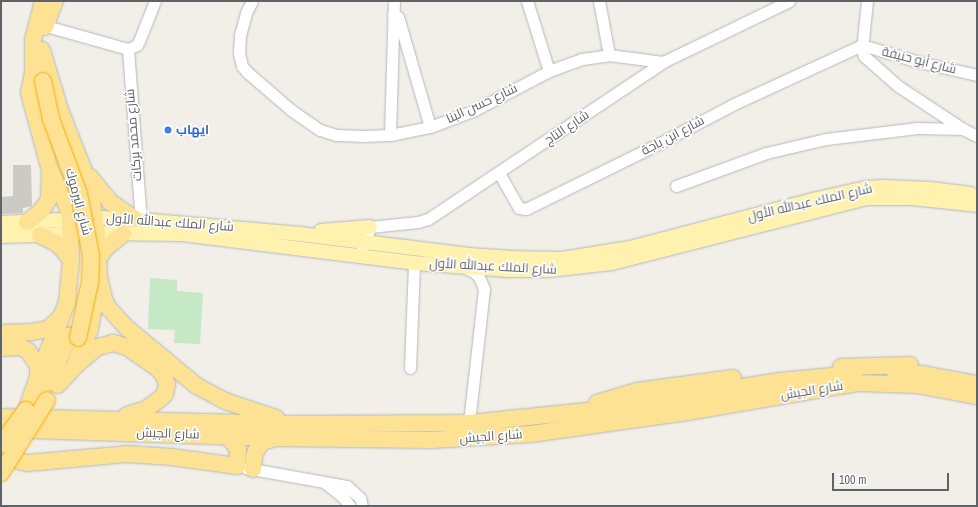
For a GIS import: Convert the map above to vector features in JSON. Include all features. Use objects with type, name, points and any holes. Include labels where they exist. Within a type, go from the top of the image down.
[{"type":"highway","name":"شارع اليرموك","points":[[42,1],[33,40],[37,79],[79,194],[91,256],[90,282],[58,385],[42,398]]},
{"type":"highway","name":"شارع اليرموك","points":[[37,79],[46,26],[55,1]]},
{"type":"highway","points":[[42,50],[60,110],[83,168],[95,218],[99,277],[103,295],[114,316],[208,394],[242,408],[294,424]]},
{"type":"highway","points":[[1,445],[26,410],[38,375],[67,303],[71,260],[69,220],[49,167],[29,93],[37,79]]},
{"type":"highway","points":[[27,222],[41,211],[49,200],[49,167]]},
{"type":"highway","points":[[83,168],[110,202],[138,220]]},
{"type":"highway","points":[[69,220],[74,213],[95,218]]},
{"type":"highway","points":[[98,259],[106,247],[123,234]]},
{"type":"highway","points":[[40,235],[61,247],[71,260]]},
{"type":"highway","points":[[75,366],[90,329],[99,277]]},
{"type":"highway","points":[[6,344],[40,332],[55,324],[61,318]]},
{"type":"highway","name":"شارع اليرموك","points":[[42,398],[55,369],[74,337]]},
{"type":"highway","points":[[1,441],[48,440],[119,425],[160,400],[167,389],[167,384],[163,374],[158,368],[127,347],[113,343],[98,347],[75,366],[58,385]]},
{"type":"highway","points":[[6,344],[28,351],[34,358],[38,375]]},
{"type":"highway","points":[[570,413],[626,393],[812,368],[895,364],[935,366],[977,372]]},
{"type":"highway","name":"شارع الجيش","points":[[119,425],[469,423],[615,408],[780,381],[853,374],[923,374],[977,384]]},
{"type":"highway","name":"شارع الجيش","points":[[3,419],[119,425],[228,436],[432,440],[531,434],[687,412],[859,384],[917,385],[977,396]]},
{"type":"highway","points":[[26,410],[42,398]]},
{"type":"highway","points":[[1,473],[14,454],[42,398]]},
{"type":"highway","points":[[14,454],[19,461],[28,463],[127,454],[180,458],[237,466],[238,449],[228,436]]},
{"type":"highway","points":[[253,469],[254,456],[258,447],[263,442],[275,438]]},
{"type":"main road","name":"شارع الملك عبدالله الأول","points":[[1,223],[95,218],[138,220],[300,234],[477,256],[562,259],[630,248],[817,199],[866,188],[930,189],[977,195]]},
{"type":"main road","name":"شارع الملك عبدالله الأول","points":[[95,218],[123,234],[182,234],[414,263],[462,267],[548,270],[612,263],[867,198],[912,198],[977,205]]},
{"type":"main road","name":"شارع الملك عبدالله الأول","points":[[1,236],[40,235],[69,220]]},
{"type":"main road","points":[[300,234],[370,226]]},
{"type":"street","points":[[46,26],[128,49],[136,45],[139,41],[155,1]]},
{"type":"street","name":"شارع حسن البنا","points":[[252,1],[242,27],[239,41],[240,60],[247,72],[291,110],[320,130],[336,135],[390,135],[430,127],[475,110],[569,62],[609,55],[663,62]]},
{"type":"street","points":[[390,135],[394,1]]},
{"type":"street","points":[[527,1],[550,71]]},
{"type":"street","points":[[599,1],[609,55]]},
{"type":"street","name":"شارع التاج","points":[[370,226],[418,222],[428,219],[500,173],[663,62],[789,1]]},
{"type":"street","points":[[867,1],[862,45],[864,56],[882,73],[963,129],[977,136]]},
{"type":"street","points":[[393,15],[399,20],[430,127]]},
{"type":"street","name":"شارع أبو حنيفة","points":[[862,45],[919,62],[977,75]]},
{"type":"street","name":"شارع ابن باجة","points":[[500,173],[519,208],[526,209],[656,145],[740,101],[862,45]]},
{"type":"street","name":"شارع محمد بركات","points":[[128,49],[138,220]]},
{"type":"street","points":[[676,186],[766,153],[826,139],[917,128],[963,129]]},
{"type":"street","points":[[360,256],[370,226]]},
{"type":"street","points":[[410,368],[414,263]]},
{"type":"street","points":[[462,267],[474,272],[480,277],[484,289],[469,423]]},
{"type":"street","points":[[237,466],[321,480],[347,486],[360,498],[362,506]]},
{"type":"street","points":[[321,480],[343,497],[350,506]]},
{"type":"green space","points":[[150,278],[177,280],[177,291],[203,293],[200,344],[174,343],[175,330],[148,329]]},
{"type":"building","points":[[13,165],[31,165],[32,206],[23,208],[23,213],[1,214],[1,197],[13,196]]},
{"type":"place","name":"ايهاب","points":[[168,130]]}]
